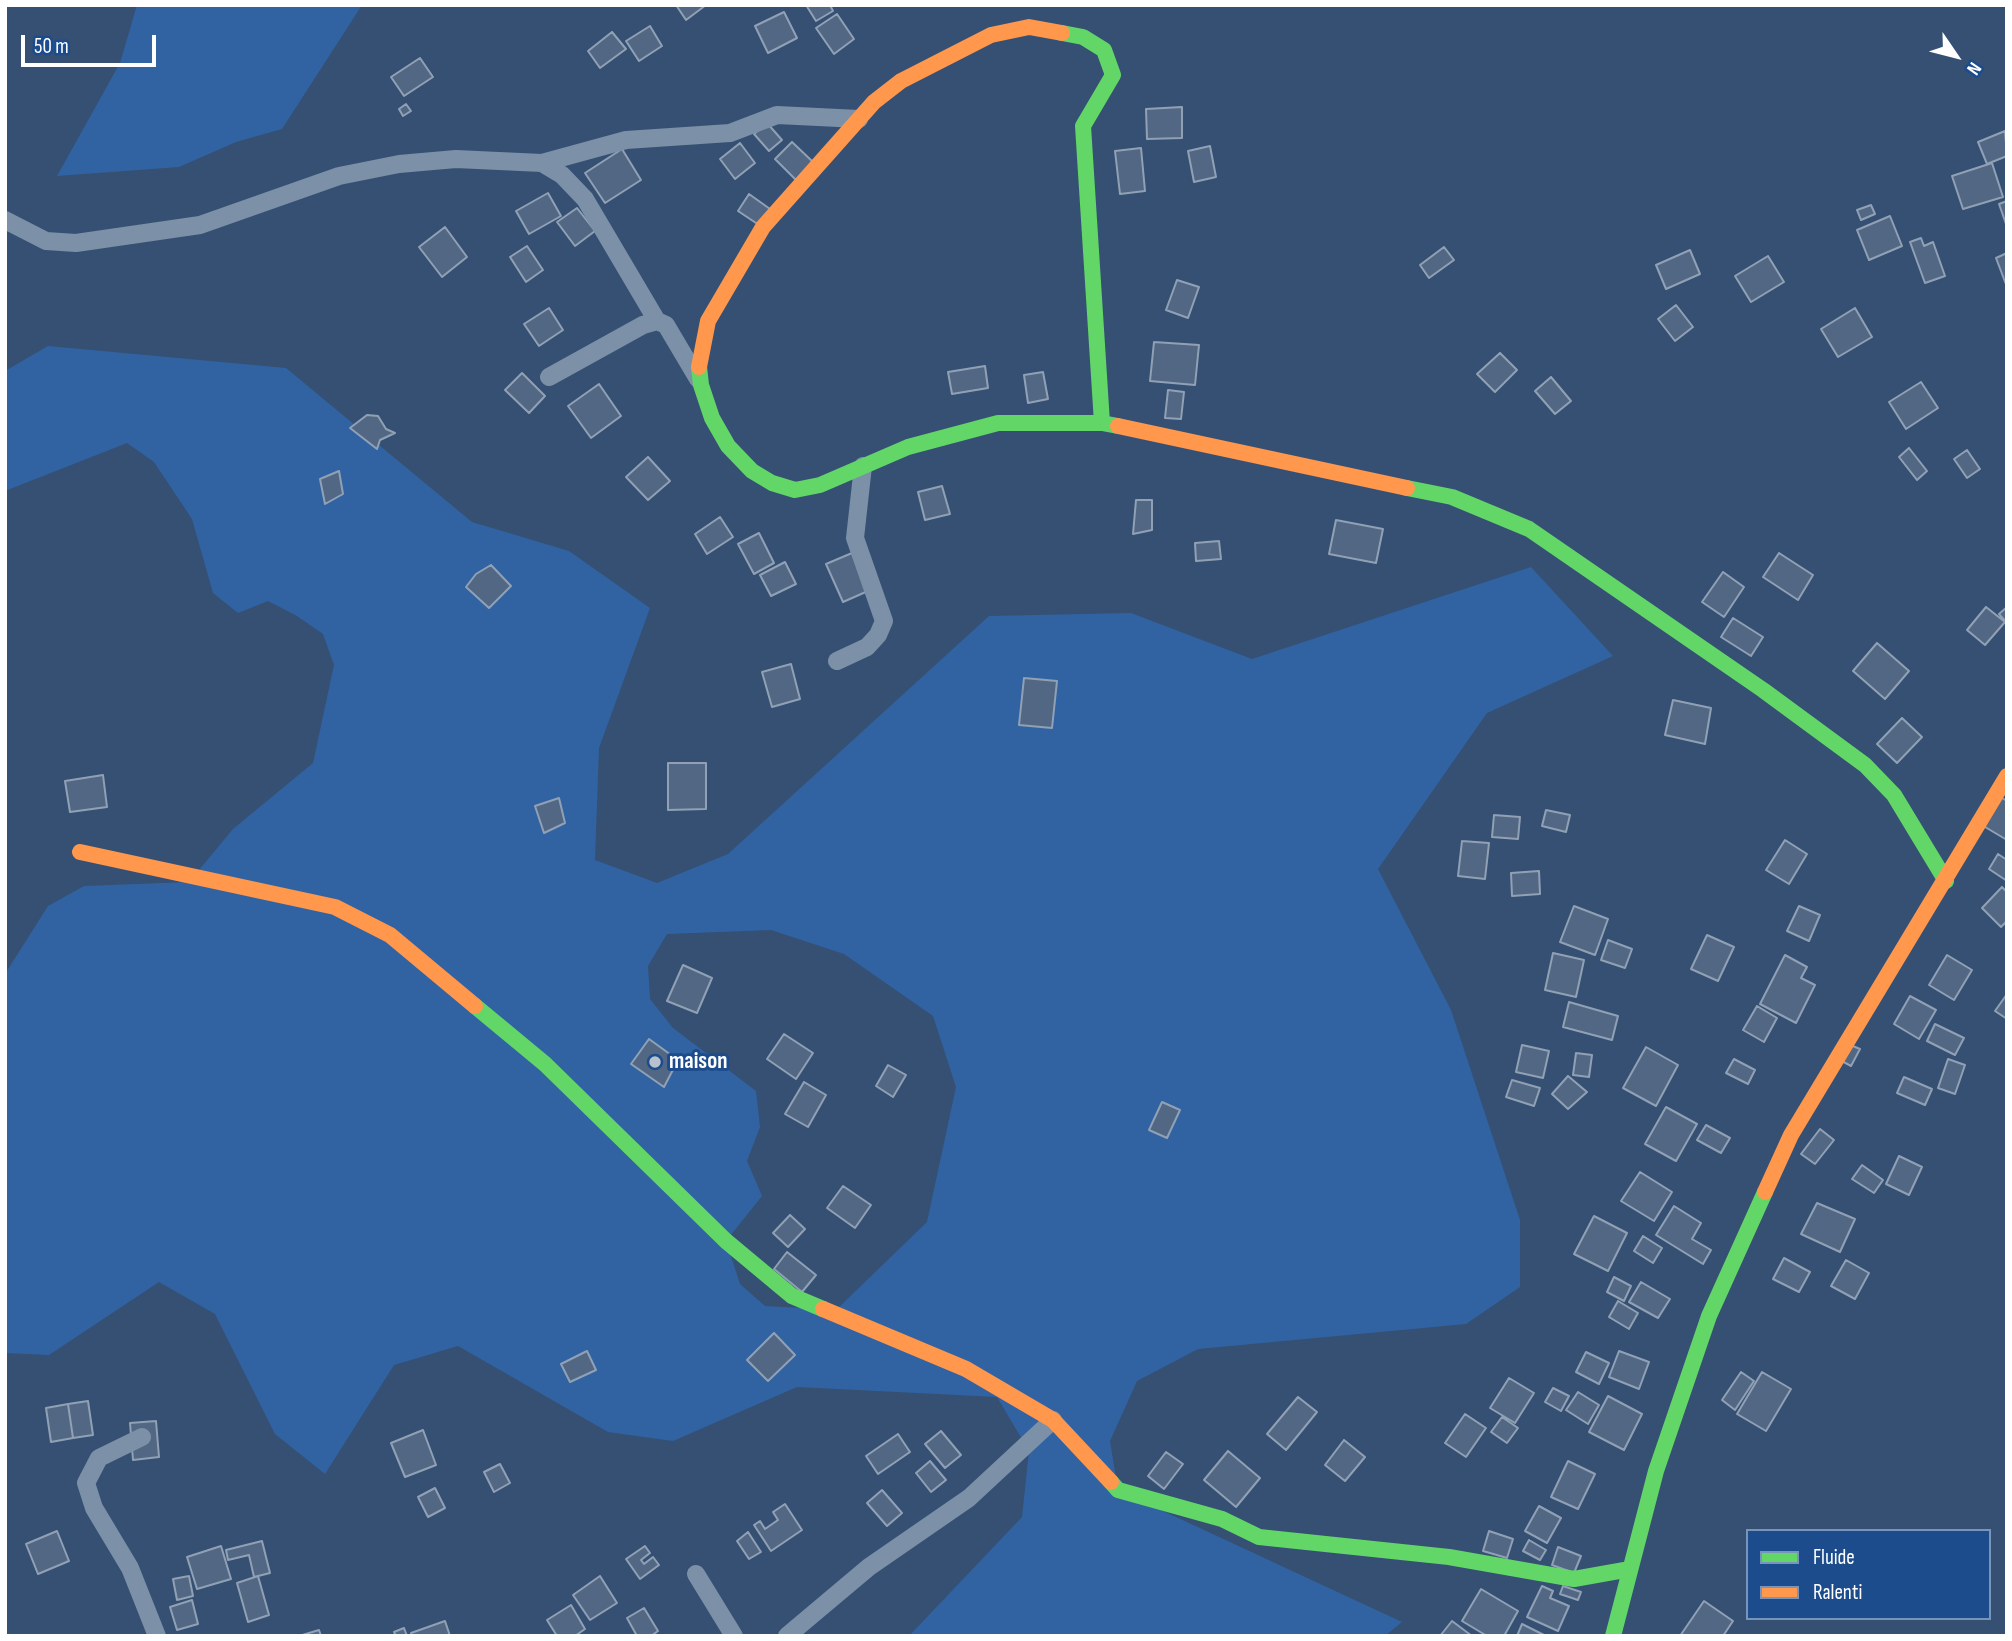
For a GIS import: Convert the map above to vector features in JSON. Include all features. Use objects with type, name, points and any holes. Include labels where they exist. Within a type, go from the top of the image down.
[{"type":"street","points":[[701,385],[699,363],[708,321],[732,277],[763,227],[874,102],[901,81],[991,34],[1029,27],[1083,37],[1104,50],[1113,75],[1083,126],[1102,423]]},
{"type":"street","points":[[5,220],[46,241],[76,243],[200,225],[339,176],[399,164],[456,159],[542,163],[626,141],[730,133],[777,115],[859,119]]},
{"type":"street","points":[[542,163],[562,175],[586,199],[657,321],[666,325],[701,385],[712,418],[728,446],[752,471],[772,483],[795,490],[820,485],[908,447],[998,423],[1102,423],[1452,497],[1529,529],[1763,690],[1865,765],[1894,795],[1946,881]]},
{"type":"street","points":[[550,377],[643,325],[657,321]]},
{"type":"street","points":[[837,661],[867,646],[878,635],[884,621],[855,538],[863,466]]},
{"type":"street","points":[[1614,1636],[1656,1471],[1710,1316],[1791,1135],[2007,776]]},
{"type":"street","points":[[80,852],[335,906],[390,935],[545,1064],[726,1241],[792,1296],[965,1369],[1053,1420],[1118,1490],[1222,1519],[1259,1537],[1449,1558],[1574,1579],[1630,1569]]},
{"type":"street","points":[[787,1636],[869,1567],[970,1497],[1053,1420]]},
{"type":"street","points":[[142,1437],[99,1458],[86,1483],[94,1508],[130,1568],[157,1636]]},
{"type":"street","points":[[696,1574],[734,1636]]},
{"type":"shaded area","points":[[137,5],[362,5],[282,129],[236,142],[179,167],[57,176],[120,63]]},
{"type":"shaded area","points":[[48,346],[286,368],[472,522],[569,551],[650,608],[599,748],[595,860],[657,883],[728,854],[989,616],[1131,613],[1252,659],[1531,567],[1613,656],[1487,713],[1378,869],[1451,1010],[1520,1220],[1520,1287],[1466,1324],[1198,1349],[1137,1381],[1110,1441],[1118,1490],[1402,1622],[1385,1636],[909,1636],[1022,1517],[1029,1451],[997,1397],[797,1387],[673,1441],[608,1432],[458,1346],[394,1365],[325,1474],[275,1434],[215,1314],[159,1282],[49,1355],[5,1353],[5,974],[48,906],[84,886],[189,882],[233,829],[313,763],[334,665],[323,634],[297,616],[268,601],[238,613],[213,593],[192,519],[154,462],[127,443],[5,491],[5,371]],"holes":[[[771,930],[844,954],[933,1016],[956,1087],[927,1222],[836,1310],[765,1306],[740,1284],[726,1241],[762,1196],[747,1161],[760,1127],[756,1091],[673,1028],[650,999],[648,966],[667,934]]]},
{"type":"building","points":[[676,5],[706,5],[686,20]]},
{"type":"building","points":[[806,5],[830,5],[833,11],[816,21]]},
{"type":"building","points":[[784,12],[797,38],[768,53],[755,26]]},
{"type":"building","points":[[837,14],[854,39],[834,54],[816,28]]},
{"type":"building","points":[[650,26],[662,46],[639,61],[626,41]]},
{"type":"building","points":[[612,32],[626,49],[600,68],[588,51]]},
{"type":"building","points":[[420,58],[433,77],[404,96],[391,77]]},
{"type":"building","points":[[406,104],[411,111],[403,116],[399,109]]},
{"type":"building","points":[[1182,107],[1182,138],[1147,139],[1146,109]]},
{"type":"building","points":[[767,123],[782,140],[769,151],[754,134]]},
{"type":"building","points":[[2005,131],[2007,156],[1987,164],[1978,142]]},
{"type":"building","points":[[792,142],[813,162],[796,180],[775,159]]},
{"type":"building","points":[[740,143],[755,163],[735,179],[720,159]]},
{"type":"building","points":[[1210,146],[1216,177],[1194,182],[1188,151]]},
{"type":"building","points":[[1141,148],[1145,191],[1120,194],[1115,151]]},
{"type":"building","points":[[622,149],[641,180],[605,203],[585,173]]},
{"type":"building","points":[[1992,163],[2003,197],[1963,209],[1952,176]]},
{"type":"building","points":[[548,193],[561,216],[529,234],[516,211]]},
{"type":"building","points":[[749,194],[770,209],[759,225],[738,211]]},
{"type":"building","points":[[2007,201],[2007,224],[2006,224],[1999,204]]},
{"type":"building","points":[[1871,205],[1875,214],[1861,220],[1857,210]]},
{"type":"building","points":[[577,208],[595,231],[575,246],[557,222]]},
{"type":"building","points":[[1890,216],[1902,246],[1869,260],[1857,230]]},
{"type":"building","points":[[445,227],[467,257],[442,277],[419,247]]},
{"type":"building","points":[[1921,238],[1924,246],[1933,242],[1945,276],[1925,283],[1910,242]]},
{"type":"building","points":[[527,246],[543,270],[526,282],[510,257]]},
{"type":"building","points":[[1444,247],[1454,260],[1429,278],[1420,265]]},
{"type":"building","points":[[1690,250],[1700,274],[1666,289],[1656,265]]},
{"type":"building","points":[[2007,253],[2007,287],[1996,258]]},
{"type":"building","points":[[1768,256],[1784,282],[1751,302],[1735,276]]},
{"type":"building","points":[[1177,280],[1199,287],[1188,318],[1166,310]]},
{"type":"building","points":[[1676,305],[1693,327],[1675,341],[1658,319]]},
{"type":"building","points":[[549,308],[563,330],[539,346],[524,324]]},
{"type":"building","points":[[1855,308],[1872,337],[1838,357],[1821,329]]},
{"type":"building","points":[[1154,342],[1199,345],[1195,385],[1150,381]]},
{"type":"building","points":[[1500,353],[1517,370],[1495,392],[1477,374]]},
{"type":"building","points":[[985,366],[988,388],[952,394],[948,372]]},
{"type":"building","points":[[1043,372],[1048,399],[1028,403],[1024,375]]},
{"type":"building","points":[[522,373],[545,396],[529,413],[505,390]]},
{"type":"building","points":[[1551,377],[1571,401],[1555,414],[1535,391]]},
{"type":"building","points":[[1921,382],[1938,408],[1906,429],[1889,402]]},
{"type":"building","points":[[599,384],[621,416],[591,438],[568,406]]},
{"type":"building","points":[[1168,390],[1184,392],[1181,419],[1165,418]]},
{"type":"building","points":[[367,415],[378,416],[386,429],[395,433],[380,440],[377,449],[350,428]]},
{"type":"building","points":[[1909,448],[1927,471],[1917,480],[1899,457]]},
{"type":"building","points":[[1967,450],[1980,469],[1967,478],[1954,459]]},
{"type":"building","points":[[648,457],[670,481],[648,500],[626,477]]},
{"type":"building","points":[[339,471],[343,494],[325,504],[320,479]]},
{"type":"building","points":[[942,486],[950,514],[925,520],[918,492]]},
{"type":"building","points":[[1136,500],[1152,500],[1152,530],[1133,534]]},
{"type":"building","points":[[720,517],[733,537],[707,554],[695,534]]},
{"type":"building","points":[[1336,520],[1383,529],[1376,563],[1329,554]]},
{"type":"building","points":[[759,533],[774,563],[754,574],[738,544]]},
{"type":"building","points":[[1219,541],[1221,559],[1196,561],[1195,543]]},
{"type":"building","points":[[852,553],[868,591],[843,602],[826,564]]},
{"type":"building","points":[[1779,553],[1813,575],[1798,600],[1763,577]]},
{"type":"building","points":[[785,562],[796,584],[771,596],[760,575]]},
{"type":"building","points":[[491,565],[511,586],[489,608],[466,587],[476,574]]},
{"type":"building","points":[[1723,572],[1744,587],[1724,617],[1702,602]]},
{"type":"building","points":[[1986,607],[2005,622],[1985,645],[1967,630]]},
{"type":"building","points":[[2007,607],[2007,623],[1999,614]]},
{"type":"building","points":[[1733,618],[1763,637],[1751,656],[1721,637]]},
{"type":"building","points":[[1877,643],[1909,671],[1885,699],[1853,671]]},
{"type":"building","points":[[791,664],[800,699],[772,707],[762,672]]},
{"type":"building","points":[[1024,678],[1057,681],[1052,728],[1019,725]]},
{"type":"building","points":[[1673,700],[1711,708],[1705,744],[1665,735]]},
{"type":"building","points":[[1902,718],[1922,737],[1897,763],[1877,744]]},
{"type":"building","points":[[668,763],[706,763],[706,809],[668,810]]},
{"type":"building","points":[[103,775],[107,807],[70,812],[65,781]]},
{"type":"building","points":[[1997,795],[2007,801],[2007,840],[1980,824]]},
{"type":"building","points":[[559,798],[565,823],[544,833],[535,806]]},
{"type":"building","points":[[1546,810],[1570,815],[1566,832],[1542,826]]},
{"type":"building","points":[[1494,815],[1520,817],[1518,839],[1492,837]]},
{"type":"building","points":[[1785,840],[1807,854],[1789,884],[1766,870]]},
{"type":"building","points":[[1462,841],[1489,843],[1485,879],[1458,876]]},
{"type":"building","points":[[1998,854],[2007,860],[2007,881],[1989,869]]},
{"type":"building","points":[[1539,871],[1540,894],[1512,896],[1511,873]]},
{"type":"building","points":[[2002,887],[2007,892],[2007,921],[2001,927],[1982,908]]},
{"type":"building","points":[[1574,906],[1608,919],[1595,955],[1560,942]]},
{"type":"building","points":[[1799,906],[1820,915],[1809,941],[1787,931]]},
{"type":"building","points":[[1707,935],[1734,947],[1718,981],[1691,969]]},
{"type":"building","points":[[1608,940],[1632,949],[1625,968],[1601,960]]},
{"type":"building","points":[[1553,953],[1584,960],[1576,997],[1545,990]]},
{"type":"building","points":[[1785,955],[1807,967],[1801,978],[1815,985],[1796,1023],[1760,1004]]},
{"type":"building","points":[[1947,955],[1972,970],[1954,1000],[1929,985]]},
{"type":"building","points":[[683,965],[712,978],[697,1013],[667,1001]]},
{"type":"building","points":[[2007,994],[2007,1019],[1995,1011]]},
{"type":"building","points":[[1910,996],[1936,1010],[1919,1039],[1894,1024]]},
{"type":"building","points":[[1569,1002],[1618,1016],[1612,1040],[1563,1027]]},
{"type":"building","points":[[1757,1006],[1777,1018],[1764,1042],[1743,1030]]},
{"type":"building","points":[[1935,1024],[1964,1038],[1955,1055],[1927,1041]]},
{"type":"building","points":[[784,1034],[813,1053],[796,1079],[767,1059]]},
{"type":"building","name":"maison","points":[[649,1039],[678,1060],[664,1087],[631,1064]]},
{"type":"building","points":[[1848,1044],[1860,1049],[1851,1066],[1840,1060]]},
{"type":"building","points":[[1522,1045],[1549,1051],[1543,1078],[1516,1072]]},
{"type":"building","points":[[1646,1047],[1678,1065],[1656,1106],[1623,1088]]},
{"type":"building","points":[[1576,1053],[1592,1055],[1589,1077],[1573,1075]]},
{"type":"building","points":[[1734,1059],[1755,1070],[1748,1084],[1726,1073]]},
{"type":"building","points":[[1948,1059],[1965,1065],[1955,1094],[1938,1088]]},
{"type":"building","points":[[888,1065],[906,1075],[893,1097],[876,1086]]},
{"type":"building","points":[[1568,1076],[1587,1092],[1568,1109],[1552,1094]]},
{"type":"building","points":[[1904,1077],[1932,1089],[1925,1105],[1897,1093]]},
{"type":"building","points":[[1512,1080],[1540,1088],[1534,1106],[1506,1097]]},
{"type":"building","points":[[804,1082],[826,1095],[808,1127],[785,1114]]},
{"type":"building","points":[[1162,1102],[1180,1110],[1167,1138],[1149,1130]]},
{"type":"building","points":[[1666,1107],[1697,1124],[1676,1161],[1645,1144]]},
{"type":"building","points":[[1706,1125],[1730,1138],[1721,1153],[1697,1140]]},
{"type":"building","points":[[1820,1129],[1834,1140],[1815,1164],[1801,1154]]},
{"type":"building","points":[[1899,1156],[1922,1167],[1909,1195],[1886,1184]]},
{"type":"building","points":[[1862,1165],[1883,1180],[1874,1193],[1852,1179]]},
{"type":"building","points":[[1640,1172],[1672,1192],[1654,1221],[1621,1201]]},
{"type":"building","points":[[843,1186],[871,1205],[855,1228],[827,1208]]},
{"type":"building","points":[[1817,1203],[1855,1219],[1840,1252],[1801,1234]]},
{"type":"building","points":[[1674,1206],[1701,1223],[1692,1239],[1711,1250],[1703,1264],[1656,1235]]},
{"type":"building","points":[[790,1215],[805,1229],[788,1247],[773,1233]]},
{"type":"building","points":[[1594,1216],[1627,1233],[1608,1271],[1574,1254]]},
{"type":"building","points":[[1643,1236],[1662,1248],[1653,1263],[1634,1251]]},
{"type":"building","points":[[787,1252],[816,1275],[802,1292],[774,1269]]},
{"type":"building","points":[[1784,1258],[1810,1272],[1799,1292],[1773,1279]]},
{"type":"building","points":[[1846,1260],[1869,1273],[1855,1299],[1831,1286]]},
{"type":"building","points":[[1614,1277],[1631,1286],[1624,1301],[1607,1292]]},
{"type":"building","points":[[1641,1282],[1670,1299],[1658,1318],[1629,1302]]},
{"type":"building","points":[[1618,1301],[1638,1313],[1629,1329],[1609,1317]]},
{"type":"building","points":[[774,1333],[795,1355],[768,1381],[747,1360]]},
{"type":"building","points":[[587,1351],[596,1370],[570,1382],[561,1364]]},
{"type":"building","points":[[1619,1351],[1649,1362],[1639,1389],[1609,1377]]},
{"type":"building","points":[[1586,1352],[1609,1363],[1599,1384],[1576,1372]]},
{"type":"building","points":[[1741,1372],[1754,1381],[1735,1410],[1722,1400]]},
{"type":"building","points":[[1762,1372],[1791,1389],[1766,1431],[1737,1414]]},
{"type":"building","points":[[1509,1378],[1534,1393],[1515,1423],[1490,1408]]},
{"type":"building","points":[[1553,1388],[1569,1396],[1561,1411],[1545,1402]]},
{"type":"building","points":[[1578,1392],[1599,1405],[1588,1424],[1566,1410]]},
{"type":"building","points":[[1608,1396],[1642,1414],[1624,1450],[1589,1432]]},
{"type":"building","points":[[1298,1397],[1317,1412],[1286,1450],[1267,1434]]},
{"type":"building","points":[[88,1401],[93,1435],[73,1438],[68,1404]]},
{"type":"building","points":[[68,1404],[73,1438],[51,1442],[46,1408]]},
{"type":"building","points":[[1465,1414],[1486,1428],[1466,1457],[1445,1443]]},
{"type":"building","points":[[1502,1417],[1518,1428],[1507,1443],[1491,1432]]},
{"type":"building","points":[[156,1421],[159,1457],[133,1460],[130,1423]]},
{"type":"building","points":[[423,1430],[436,1465],[405,1477],[391,1443]]},
{"type":"building","points":[[941,1431],[961,1455],[945,1468],[925,1444]]},
{"type":"building","points":[[898,1434],[910,1452],[878,1474],[866,1456]]},
{"type":"building","points":[[1344,1440],[1365,1457],[1345,1481],[1325,1465]]},
{"type":"building","points":[[1228,1451],[1260,1478],[1236,1507],[1204,1480]]},
{"type":"building","points":[[1166,1452],[1183,1464],[1164,1489],[1148,1476]]},
{"type":"building","points":[[930,1461],[946,1480],[931,1492],[916,1473]]},
{"type":"building","points":[[1568,1461],[1595,1474],[1578,1509],[1551,1497]]},
{"type":"building","points":[[500,1464],[510,1483],[494,1492],[484,1472]]},
{"type":"building","points":[[435,1488],[445,1508],[428,1517],[418,1497]]},
{"type":"building","points":[[882,1490],[902,1513],[887,1526],[867,1503]]},
{"type":"building","points":[[785,1504],[802,1530],[771,1551],[754,1525],[760,1521],[765,1529],[778,1520],[773,1512]]},
{"type":"building","points":[[1539,1506],[1561,1518],[1547,1543],[1525,1531]]},
{"type":"building","points":[[57,1531],[69,1561],[38,1574],[26,1544]]},
{"type":"building","points":[[1489,1531],[1513,1539],[1507,1558],[1483,1551]]},
{"type":"building","points":[[748,1532],[761,1552],[749,1559],[737,1541]]},
{"type":"building","points":[[1529,1540],[1546,1550],[1540,1560],[1523,1551]]},
{"type":"building","points":[[262,1541],[270,1573],[254,1577],[249,1555],[228,1560],[226,1550]]},
{"type":"building","points":[[221,1546],[231,1579],[197,1589],[187,1557]]},
{"type":"building","points":[[645,1546],[650,1553],[641,1560],[644,1564],[653,1557],[659,1565],[640,1579],[626,1559]]},
{"type":"building","points":[[1558,1547],[1581,1556],[1574,1573],[1552,1565]]},
{"type":"building","points":[[189,1576],[193,1596],[177,1600],[173,1579]]},
{"type":"building","points":[[258,1576],[269,1615],[248,1622],[237,1583]]},
{"type":"building","points":[[600,1576],[617,1603],[590,1620],[573,1595]]},
{"type":"building","points":[[1542,1586],[1553,1591],[1550,1598],[1569,1606],[1558,1631],[1527,1617]]},
{"type":"building","points":[[1563,1586],[1581,1592],[1578,1600],[1560,1594]]},
{"type":"building","points":[[1481,1589],[1518,1611],[1504,1636],[1487,1636],[1462,1621]]},
{"type":"building","points":[[192,1600],[198,1624],[177,1630],[170,1607]]},
{"type":"building","points":[[1704,1601],[1733,1621],[1723,1636],[1680,1636]]},
{"type":"building","points":[[571,1605],[585,1629],[575,1636],[557,1636],[547,1620]]},
{"type":"building","points":[[644,1608],[658,1631],[651,1636],[637,1636],[627,1618]]},
{"type":"building","points":[[445,1621],[450,1636],[412,1636],[411,1633]]},
{"type":"building","points":[[1452,1621],[1472,1636],[1440,1636]]},
{"type":"building","points":[[1522,1624],[1546,1636],[1517,1636]]},
{"type":"building","points":[[404,1628],[407,1636],[396,1636],[394,1632]]},
{"type":"building","points":[[319,1630],[321,1636],[299,1636]]},
{"type":"traffic: fast","points":[[1062,33],[1083,37],[1104,50],[1113,75],[1083,126],[1102,423]]},
{"type":"traffic: fast","points":[[699,367],[701,385],[712,418],[728,446],[752,471],[772,483],[795,490],[820,485],[908,447],[998,423],[1102,423],[1118,426]]},
{"type":"traffic: fast","points":[[1407,488],[1452,497],[1529,529],[1763,690],[1865,765],[1894,795],[1946,881]]},
{"type":"traffic: fast","points":[[475,1006],[545,1064],[726,1241],[792,1296],[823,1309]]},
{"type":"traffic: fast","points":[[1613,1636],[1656,1471],[1709,1316],[1765,1192]]},
{"type":"traffic: fast","points":[[1111,1482],[1118,1490],[1222,1519],[1259,1537],[1449,1557],[1574,1579],[1630,1569]]},
{"type":"traffic: slow","points":[[699,367],[708,321],[763,227],[874,102],[901,81],[991,35],[1029,27],[1062,33]]},
{"type":"traffic: slow","points":[[1118,426],[1407,488]]},
{"type":"traffic: slow","points":[[1765,1192],[1791,1135],[2007,776]]},
{"type":"traffic: slow","points":[[80,852],[335,907],[390,935],[475,1006]]},
{"type":"traffic: slow","points":[[823,1309],[966,1369],[1053,1420],[1111,1482]]},
{"type":"place","name":"maison","points":[[655,1062]]}]
